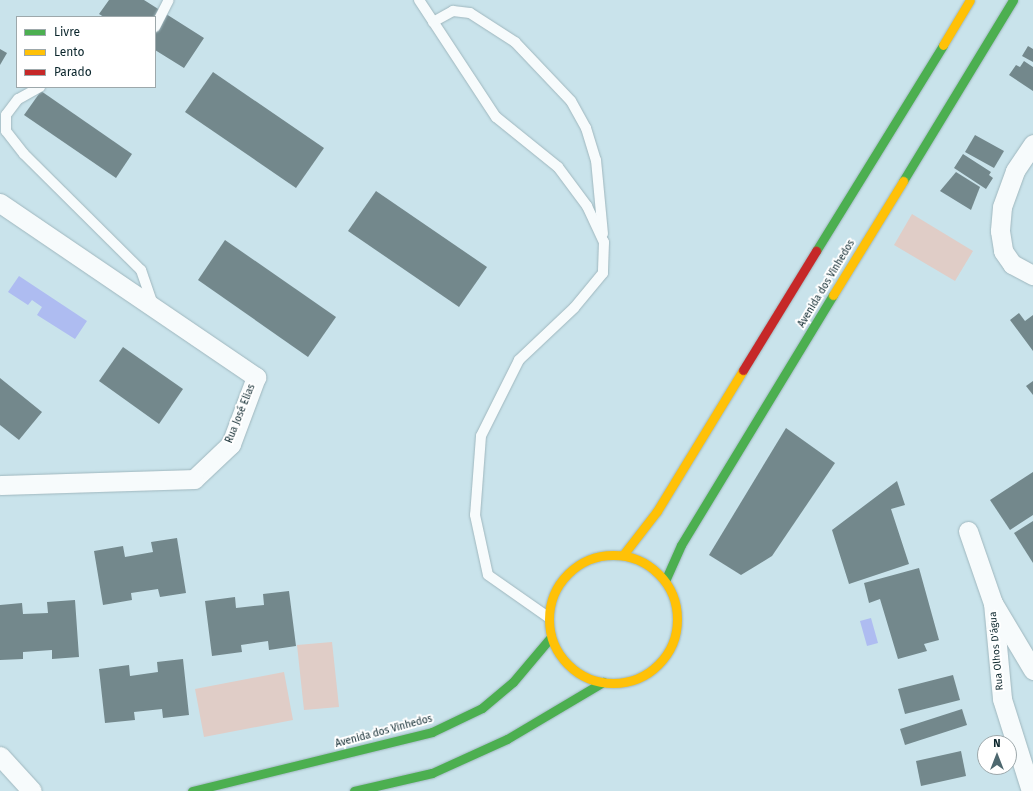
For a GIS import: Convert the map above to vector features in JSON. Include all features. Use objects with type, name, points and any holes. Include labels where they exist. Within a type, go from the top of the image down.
[{"type":"main road","points":[[623,555],[657,511],[970,0]]},
{"type":"main road","name":"Avenida dos Vinhedos","points":[[665,581],[681,545],[1013,0]]},
{"type":"main road","points":[[623,555],[638,559],[665,581],[678,609],[677,631],[669,652],[655,669],[635,680],[603,682],[574,671],[560,656],[551,638],[548,617],[558,585],[577,565],[596,556],[623,555]]},
{"type":"main road","name":"Avenida dos Vinhedos","points":[[192,791],[432,732],[482,708],[513,682],[551,638]]},
{"type":"main road","points":[[354,791],[432,774],[507,738],[603,682]]},
{"type":"street","points":[[1033,144],[1015,171],[1002,207],[1000,231],[1003,251],[1012,264],[1033,275]]},
{"type":"street","name":"Rua José Elias","points":[[0,203],[256,377],[231,444],[194,479],[0,485]]},
{"type":"street","name":"Rua Olhos D'água","points":[[968,531],[993,603],[1033,670]]},
{"type":"street","name":"Rua Olhos D'água","points":[[993,603],[1002,699],[1026,760],[1031,791]]},
{"type":"street","points":[[0,756],[32,791]]},
{"type":"lane","points":[[156,25],[169,0]]},
{"type":"lane","points":[[419,0],[496,117],[558,167],[588,206],[604,242]]},
{"type":"lane","points":[[433,22],[453,11],[470,13],[515,42],[571,102],[586,128],[596,160],[604,242],[603,273],[574,308],[519,360],[481,436],[475,514],[488,575],[548,617]]},
{"type":"lane","points":[[38,88],[18,99],[6,115],[6,130],[24,154],[141,270],[155,308]]},
{"type":"shaded area","points":[[912,214],[973,251],[955,281],[894,245]]},
{"type":"shaded area","points":[[332,642],[339,707],[304,710],[297,645]]},
{"type":"shaded area","points":[[284,672],[293,720],[204,737],[195,689]]},
{"type":"water","points":[[19,276],[87,321],[75,339],[37,315],[42,307],[32,300],[28,305],[8,292]]},
{"type":"water","points":[[871,618],[878,643],[867,646],[860,621]]},
{"type":"building","points":[[109,0],[144,0],[204,38],[184,68],[156,51],[156,16],[102,16],[99,14]]},
{"type":"building","points":[[1028,46],[1033,49],[1033,62],[1022,56]]},
{"type":"building","points":[[0,49],[7,53],[0,65]]},
{"type":"building","points":[[1024,61],[1033,67],[1033,91],[1009,75],[1016,65],[1020,67]]},
{"type":"building","points":[[213,72],[324,148],[296,188],[185,112]]},
{"type":"building","points":[[41,91],[132,154],[116,178],[24,115]]},
{"type":"building","points":[[975,135],[1004,151],[994,168],[965,152]]},
{"type":"building","points":[[963,154],[991,172],[989,175],[993,178],[986,189],[954,168]]},
{"type":"building","points":[[956,172],[980,187],[971,210],[940,191]]},
{"type":"building","points":[[376,191],[487,267],[459,307],[348,231]]},
{"type":"building","points":[[225,240],[336,317],[308,357],[198,280]]},
{"type":"building","points":[[1019,313],[1025,321],[1033,315],[1033,351],[1010,320]]},
{"type":"building","points":[[123,347],[183,389],[159,424],[99,381]]},
{"type":"building","points":[[0,378],[42,412],[19,440],[0,425]]},
{"type":"building","points":[[1033,381],[1033,395],[1026,386]]},
{"type":"building","points":[[786,428],[835,463],[772,556],[741,575],[709,555]]},
{"type":"building","points":[[1033,472],[1033,515],[1010,530],[990,500]]},
{"type":"building","points":[[897,481],[905,505],[891,509],[909,564],[849,584],[832,530]]},
{"type":"building","points":[[1033,521],[1033,563],[1014,533]]},
{"type":"building","points":[[177,538],[186,593],[160,597],[158,589],[131,593],[132,600],[103,605],[94,551],[123,546],[125,557],[153,552],[151,542]]},
{"type":"building","points":[[919,568],[939,640],[924,644],[927,651],[898,659],[880,599],[869,603],[864,583]]},
{"type":"building","points":[[289,591],[296,646],[269,650],[268,641],[241,645],[242,652],[212,656],[205,601],[235,597],[236,608],[264,605],[263,594]]},
{"type":"building","points":[[75,600],[79,657],[52,659],[52,650],[23,652],[23,659],[0,660],[0,605],[22,603],[23,614],[48,613],[47,602]]},
{"type":"building","points":[[183,659],[189,715],[163,718],[162,709],[134,712],[135,720],[105,723],[99,669],[129,665],[130,676],[158,672],[157,662]]},
{"type":"building","points":[[953,675],[960,700],[905,714],[898,689]]},
{"type":"building","points":[[962,709],[967,725],[905,745],[900,729]]},
{"type":"building","points":[[961,751],[966,776],[921,786],[916,761]]},
{"type":"traffic: fast","points":[[903,181],[1013,0]]},
{"type":"traffic: fast","points":[[816,251],[943,45]]},
{"type":"traffic: fast","points":[[665,581],[681,545],[833,295]]},
{"type":"traffic: fast","points":[[192,791],[432,732],[482,708],[513,682],[551,637]]},
{"type":"traffic: fast","points":[[354,791],[432,773],[507,739],[603,682]]},
{"type":"traffic: slow","points":[[943,45],[970,0]]},
{"type":"traffic: slow","points":[[833,295],[903,181]]},
{"type":"traffic: slow","points":[[623,555],[657,511],[743,370]]},
{"type":"traffic: slow","points":[[619,555],[632,557],[649,565],[659,573],[667,583],[675,600],[677,619],[675,638],[667,655],[659,665],[649,673],[632,681],[607,683],[594,681],[577,673],[567,665],[559,655],[551,638],[549,613],[551,600],[559,583],[567,573],[577,565],[594,557],[619,555]]},
{"type":"traffic: jam","points":[[743,370],[816,251]]}]
